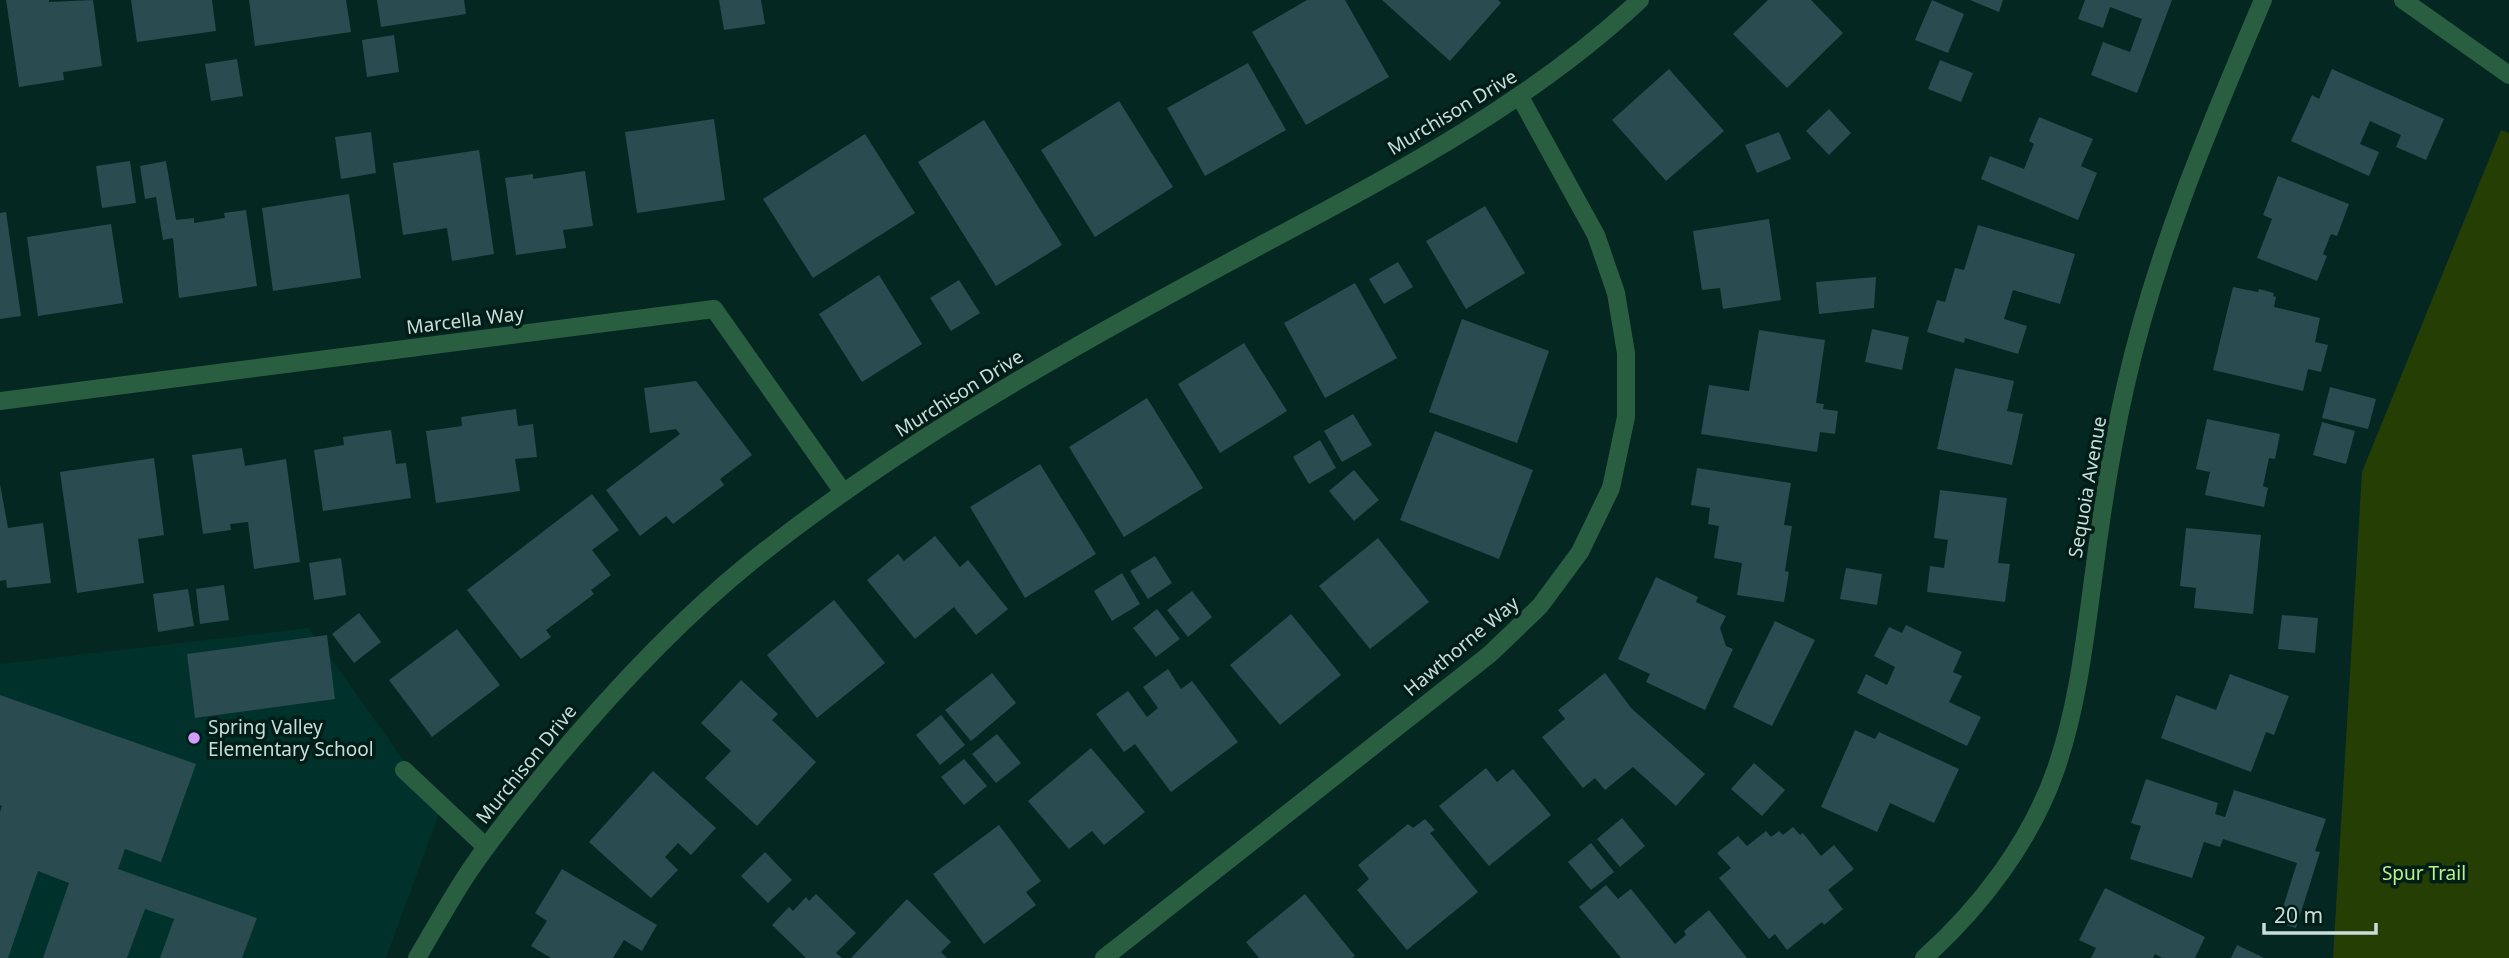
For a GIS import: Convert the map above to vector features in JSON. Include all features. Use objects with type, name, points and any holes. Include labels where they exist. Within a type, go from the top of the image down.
[{"type":"street","name":"Murchison Drive","points":[[417,958],[456,891],[486,847],[591,716],[671,632],[750,563],[843,492],[1071,348],[1430,152],[1520,97],[1601,37],[1640,0]]},
{"type":"street","name":"Sequoia Avenue","points":[[1924,958],[1987,893],[2026,833],[2056,771],[2074,711],[2100,525],[2126,383],[2164,249],[2213,117],[2263,0]]},
{"type":"street","points":[[2403,0],[2509,75]]},
{"type":"street","name":"Hawthorne Way","points":[[1104,958],[1490,654],[1540,606],[1580,552],[1606,499],[1611,488],[1626,417],[1626,353],[1616,293],[1596,235],[1520,97]]},
{"type":"street","name":"Marcella Way","points":[[0,401],[714,309],[843,492]]},
{"type":"street","points":[[404,770],[486,847]]},
{"type":"shaded area","name":"Spring Valley Elementary School","points":[[309,628],[440,811],[386,958],[0,958],[0,664]]},
{"type":"green space","name":"Spur Trail","points":[[2501,130],[2509,133],[2509,958],[2333,958],[2362,472]]},
{"type":"building","points":[[6,0],[93,0],[102,66],[63,72],[64,80],[19,87]]},
{"type":"building","points":[[131,0],[212,0],[216,31],[137,42]]},
{"type":"building","points":[[249,0],[346,0],[351,32],[255,46]]},
{"type":"building","points":[[377,0],[464,0],[466,14],[381,27]]},
{"type":"building","points":[[719,0],[761,0],[765,24],[724,30]]},
{"type":"building","points":[[1307,0],[1345,0],[1389,77],[1306,125],[1252,32]]},
{"type":"building","points":[[1382,0],[1498,0],[1501,3],[1450,61]]},
{"type":"building","points":[[1768,0],[1811,0],[1843,33],[1787,88],[1733,34]]},
{"type":"building","points":[[1932,0],[1964,14],[1948,53],[1915,40]]},
{"type":"building","points":[[1970,0],[2003,0],[1999,12]]},
{"type":"building","points":[[2085,0],[2172,0],[2137,93],[2091,75],[2103,42],[2130,52],[2142,19],[2110,7],[2103,28],[2078,19]]},
{"type":"building","points":[[394,35],[399,72],[367,77],[362,40]]},
{"type":"building","points":[[237,59],[243,96],[211,101],[205,64]]},
{"type":"building","points":[[1940,60],[1973,73],[1961,102],[1928,89]]},
{"type":"building","points":[[1248,63],[1286,130],[1205,176],[1167,108]]},
{"type":"building","points":[[1669,69],[1724,131],[1666,181],[1612,120]]},
{"type":"building","points":[[2332,69],[2444,119],[2426,160],[2396,147],[2401,135],[2370,121],[2360,144],[2379,152],[2369,176],[2291,141],[2312,95],[2319,99]]},
{"type":"building","points":[[1119,101],[1173,187],[1095,237],[1041,150]]},
{"type":"building","points":[[1829,109],[1851,133],[1829,155],[1806,131]]},
{"type":"building","points":[[2039,117],[2093,139],[2081,166],[2097,173],[2078,220],[1981,179],[1990,156],[2024,169],[2034,144],[2029,141]]},
{"type":"building","points":[[714,119],[725,200],[637,213],[625,132]]},
{"type":"building","points":[[984,120],[1062,245],[996,286],[918,162]]},
{"type":"building","points":[[371,132],[376,173],[341,179],[335,137]]},
{"type":"building","points":[[1779,132],[1791,159],[1757,173],[1745,145]]},
{"type":"building","points":[[865,134],[915,213],[813,278],[763,199]]},
{"type":"building","points":[[479,150],[494,254],[452,261],[447,228],[403,235],[393,163]]},
{"type":"building","points":[[130,161],[136,203],[102,208],[96,166]]},
{"type":"building","points":[[166,161],[176,220],[194,218],[194,223],[225,218],[224,213],[246,210],[257,286],[179,298],[173,238],[163,240],[156,197],[145,199],[140,166]]},
{"type":"building","points":[[585,171],[593,226],[563,230],[566,248],[516,255],[505,178],[533,174],[533,179]]},
{"type":"building","points":[[2278,176],[2349,204],[2337,236],[2331,234],[2323,254],[2327,256],[2317,281],[2257,258],[2272,219],[2263,215]]},
{"type":"building","points":[[349,194],[361,278],[273,291],[262,208]]},
{"type":"building","points":[[1485,206],[1525,273],[1466,309],[1426,241]]},
{"type":"building","points":[[6,212],[21,316],[0,319],[0,213]]},
{"type":"building","points":[[1769,219],[1781,300],[1723,309],[1720,288],[1702,290],[1693,231]]},
{"type":"building","points":[[111,224],[123,303],[38,316],[27,237]]},
{"type":"building","points":[[1978,225],[2075,254],[2060,304],[2013,290],[2004,319],[2027,326],[2018,354],[1965,338],[1964,343],[1927,332],[1937,300],[1945,302],[1955,268],[1964,270]]},
{"type":"building","points":[[1398,262],[1413,287],[1384,304],[1369,279]]},
{"type":"building","points":[[879,275],[922,344],[862,382],[819,314]]},
{"type":"building","points":[[1876,277],[1874,308],[1819,314],[1816,282]]},
{"type":"building","points":[[959,280],[980,313],[951,331],[930,298]]},
{"type":"building","points":[[1355,283],[1397,358],[1325,398],[1284,323]]},
{"type":"building","points":[[2233,287],[2274,293],[2274,307],[2320,318],[2315,342],[2328,345],[2321,372],[2308,369],[2303,391],[2213,370]]},
{"type":"building","points":[[1462,319],[1549,351],[1517,443],[1429,412]]},
{"type":"building","points":[[1872,329],[1909,337],[1902,370],[1865,362]]},
{"type":"building","points":[[1759,330],[1825,340],[1816,403],[1824,404],[1823,409],[1838,411],[1835,434],[1820,432],[1817,452],[1701,434],[1709,385],[1749,391]]},
{"type":"building","points":[[1244,343],[1287,411],[1220,453],[1178,384]]},
{"type":"building","points":[[1955,368],[2014,381],[2007,411],[2023,414],[2012,465],[1937,449]]},
{"type":"building","points":[[696,381],[752,455],[720,479],[724,485],[673,524],[666,516],[640,536],[606,490],[680,434],[676,429],[650,433],[644,388]]},
{"type":"building","points":[[2330,387],[2376,399],[2368,429],[2322,418]]},
{"type":"building","points":[[1147,398],[1203,488],[1124,537],[1069,447]]},
{"type":"building","points":[[516,409],[518,426],[533,424],[537,457],[515,459],[520,491],[436,503],[426,431],[462,426],[461,417]]},
{"type":"building","points":[[1353,414],[1372,445],[1342,462],[1324,431]]},
{"type":"building","points":[[2207,419],[2280,434],[2275,459],[2269,458],[2263,486],[2268,488],[2264,507],[2205,495],[2210,472],[2196,469]]},
{"type":"building","points":[[2322,422],[2355,431],[2346,464],[2313,455]]},
{"type":"building","points":[[391,430],[396,464],[406,463],[411,498],[323,511],[314,450],[344,445],[343,437]]},
{"type":"building","points":[[1435,431],[1533,470],[1499,559],[1400,520]]},
{"type":"building","points":[[1320,440],[1336,468],[1309,484],[1293,457]]},
{"type":"building","points":[[242,448],[245,466],[286,459],[300,562],[254,569],[248,522],[230,524],[231,530],[203,534],[192,455]]},
{"type":"building","points":[[154,458],[164,535],[138,539],[144,583],[77,593],[60,472]]},
{"type":"building","points":[[1040,464],[1096,554],[1025,598],[970,507]]},
{"type":"building","points":[[1697,468],[1791,483],[1784,525],[1792,526],[1785,571],[1789,572],[1784,602],[1737,595],[1742,563],[1714,558],[1719,526],[1708,524],[1710,508],[1691,505]]},
{"type":"building","points":[[1354,470],[1379,500],[1354,521],[1329,491]]},
{"type":"building","points":[[0,484],[8,528],[43,523],[51,583],[7,588],[6,580],[0,581]]},
{"type":"building","points":[[1940,490],[2007,498],[1998,563],[2010,564],[2005,602],[1927,592],[1930,566],[1944,568],[1948,540],[1934,538]]},
{"type":"building","points":[[592,494],[619,530],[592,550],[611,575],[591,590],[594,594],[546,630],[551,637],[521,659],[467,590]]},
{"type":"building","points":[[2186,528],[2261,535],[2253,614],[2194,608],[2196,588],[2180,586]]},
{"type":"building","points":[[935,536],[960,567],[968,560],[1008,609],[976,635],[954,607],[915,639],[867,580],[898,554],[904,561]]},
{"type":"building","points":[[1378,538],[1429,602],[1370,649],[1319,586]]},
{"type":"building","points":[[1155,556],[1172,583],[1148,599],[1130,571]]},
{"type":"building","points":[[341,558],[346,595],[314,600],[309,563]]},
{"type":"building","points":[[1846,568],[1882,574],[1877,605],[1840,599]]},
{"type":"building","points":[[1122,573],[1140,604],[1112,621],[1094,591]]},
{"type":"building","points":[[1656,577],[1698,597],[1696,602],[1726,616],[1720,628],[1726,646],[1733,649],[1705,710],[1646,682],[1650,674],[1618,659]]},
{"type":"building","points":[[224,585],[229,620],[200,624],[196,589]]},
{"type":"building","points":[[188,589],[194,626],[158,632],[153,594]]},
{"type":"building","points":[[1192,591],[1212,617],[1188,637],[1167,610]]},
{"type":"building","points":[[834,600],[885,663],[817,718],[767,655]]},
{"type":"building","points":[[1157,609],[1180,639],[1156,657],[1133,628]]},
{"type":"building","points":[[359,613],[381,642],[354,663],[332,634]]},
{"type":"building","points":[[1291,614],[1341,675],[1280,725],[1230,665]]},
{"type":"building","points":[[2282,615],[2318,618],[2315,653],[2278,649]]},
{"type":"building","points":[[1775,621],[1815,640],[1772,726],[1733,707]]},
{"type":"building","points":[[1906,625],[1962,652],[1953,672],[1962,676],[1949,702],[1981,717],[1967,746],[1857,693],[1866,674],[1887,685],[1895,667],[1874,656],[1889,627],[1902,633]]},
{"type":"building","points":[[457,629],[500,685],[432,737],[389,680]]},
{"type":"building","points":[[327,635],[335,699],[195,718],[187,654]]},
{"type":"building","points":[[1168,669],[1181,689],[1192,681],[1238,742],[1171,792],[1135,744],[1124,752],[1096,714],[1128,691],[1147,717],[1158,708],[1143,687]]},
{"type":"building","points":[[992,673],[1016,703],[971,741],[945,710]]},
{"type":"building","points":[[1605,673],[1631,708],[1705,774],[1676,806],[1633,767],[1605,790],[1595,778],[1583,788],[1542,737],[1565,719],[1558,710]]},
{"type":"building","points":[[2230,674],[2289,696],[2274,735],[2266,732],[2251,772],[2161,738],[2176,695],[2216,710]]},
{"type":"building","points":[[741,680],[778,714],[772,720],[816,762],[757,826],[705,778],[731,751],[701,723]]},
{"type":"building","points":[[0,695],[196,764],[161,862],[125,849],[118,869],[257,918],[242,958],[160,958],[174,919],[145,909],[127,958],[43,958],[69,883],[38,871],[8,958],[0,958]]},
{"type":"building","points":[[941,715],[965,745],[940,765],[916,735]]},
{"type":"building","points":[[1855,730],[1875,739],[1879,732],[1959,769],[1934,823],[1890,803],[1877,832],[1821,807]]},
{"type":"building","points":[[997,734],[1021,763],[996,783],[972,754]]},
{"type":"building","points":[[1091,748],[1145,812],[1104,845],[1092,831],[1069,849],[1028,801]]},
{"type":"building","points":[[964,759],[987,786],[964,805],[941,777]]},
{"type":"building","points":[[1754,763],[1785,790],[1762,816],[1731,789]]},
{"type":"building","points":[[1486,768],[1497,782],[1513,769],[1551,815],[1489,866],[1439,806]]},
{"type":"building","points":[[653,771],[716,828],[691,855],[678,843],[665,857],[678,870],[651,898],[589,842]]},
{"type":"building","points":[[2146,779],[2218,803],[2215,814],[2225,817],[2234,790],[2326,819],[2315,851],[2320,852],[2296,928],[2278,923],[2297,863],[2223,839],[2220,847],[2204,842],[2192,878],[2130,859],[2141,826],[2131,823]]},
{"type":"building","points":[[1622,818],[1645,846],[1620,867],[1597,839]]},
{"type":"building","points":[[1425,819],[1435,830],[1430,833],[1478,892],[1407,950],[1357,890],[1369,879],[1358,865],[1408,824],[1413,828]]},
{"type":"building","points":[[999,825],[1041,881],[1026,892],[1036,905],[984,944],[933,874]]},
{"type":"building","points":[[1793,827],[1800,835],[1803,833],[1821,856],[1834,845],[1854,869],[1828,890],[1843,909],[1787,950],[1775,934],[1769,939],[1719,878],[1731,868],[1717,853],[1738,836],[1747,846],[1766,831],[1771,837],[1779,831],[1783,835]]},
{"type":"building","points":[[1591,843],[1614,872],[1591,890],[1568,862]]},
{"type":"building","points":[[765,852],[792,880],[768,903],[741,876]]},
{"type":"building","points":[[562,869],[657,925],[642,951],[624,940],[613,958],[551,958],[531,946],[547,921],[535,913]]},
{"type":"building","points":[[1606,885],[1618,899],[1631,889],[1675,944],[1686,935],[1684,931],[1709,910],[1747,958],[1621,958],[1579,907]]},
{"type":"building","points":[[2105,888],[2205,937],[2195,958],[2162,958],[2155,954],[2153,958],[2091,958],[2096,948],[2079,940]]},
{"type":"building","points":[[816,894],[856,933],[836,953],[842,958],[806,958],[772,925],[789,907],[793,911],[806,897],[809,901]]},
{"type":"building","points":[[1305,894],[1355,956],[1259,958],[1246,942]]},
{"type":"building","points":[[907,899],[951,942],[941,952],[947,958],[851,958]]},
{"type":"building","points":[[2237,945],[2264,958],[2231,958]]},
{"type":"place","name":"Spring Valley Elementary School","points":[[194,738]]}]
